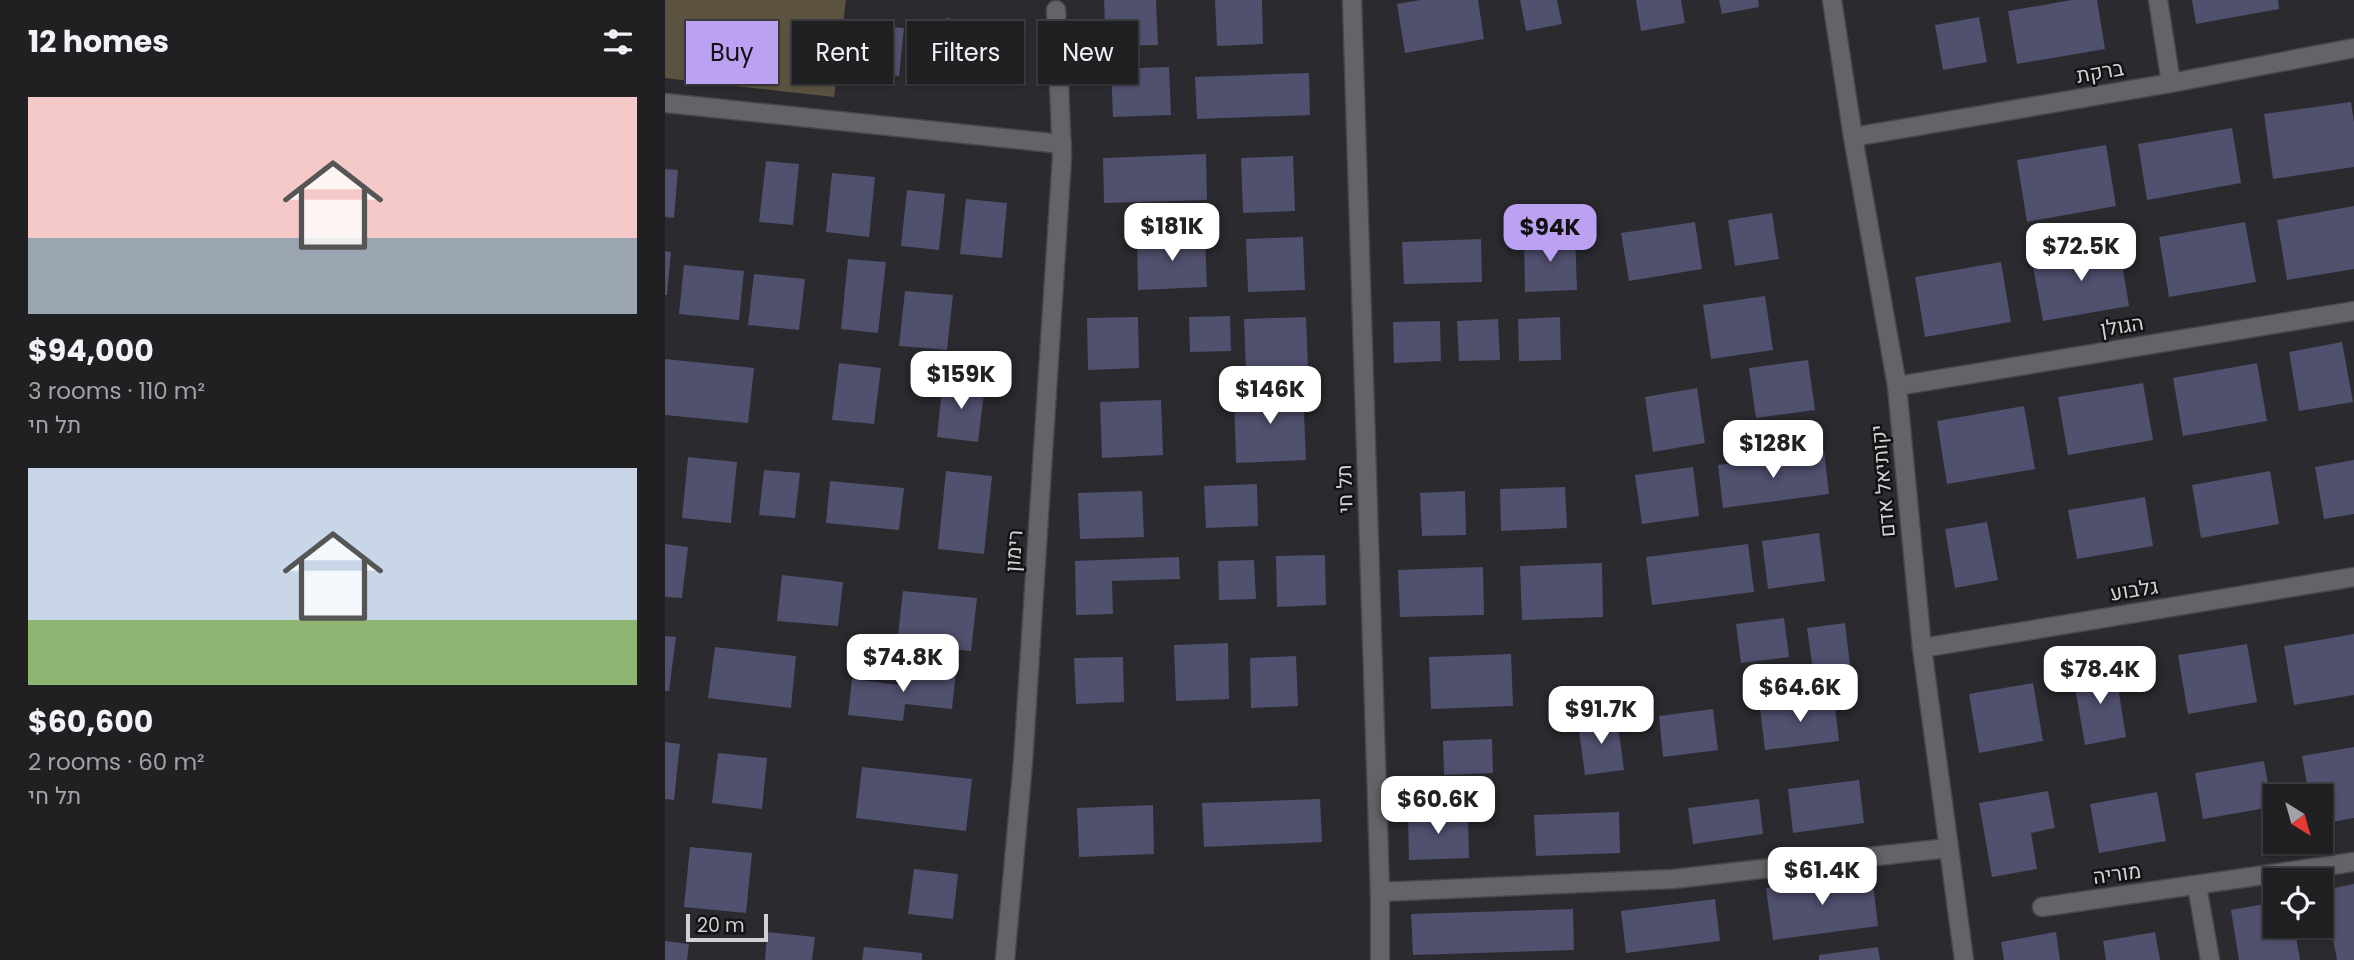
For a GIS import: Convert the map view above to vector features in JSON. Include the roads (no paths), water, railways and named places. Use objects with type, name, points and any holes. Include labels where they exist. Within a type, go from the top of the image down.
[{"type":"street","name":"תל חי","points":[[1352,0],[1380,960]]},
{"type":"street","name":"יקותיאל אדם","points":[[1832,0],[1853,137],[1898,386],[1922,648],[1964,960]]},
{"type":"street","points":[[2158,0],[2171,83]]},
{"type":"street","name":"רימון","points":[[1005,960],[1023,762],[1062,144],[1056,10]]},
{"type":"street","name":"ברקת","points":[[1853,137],[2171,83],[2354,48]]},
{"type":"street","points":[[665,103],[1062,144]]},
{"type":"street","name":"הגולן","points":[[1898,386],[2354,311]]},
{"type":"street","name":"גלבוע","points":[[1922,648],[2354,577]]},
{"type":"street","points":[[1380,892],[1673,879],[1948,848]]},
{"type":"street","name":"מוריה","points":[[2042,907],[2354,862]]},
{"type":"street","points":[[2197,886],[2210,960]]}]
